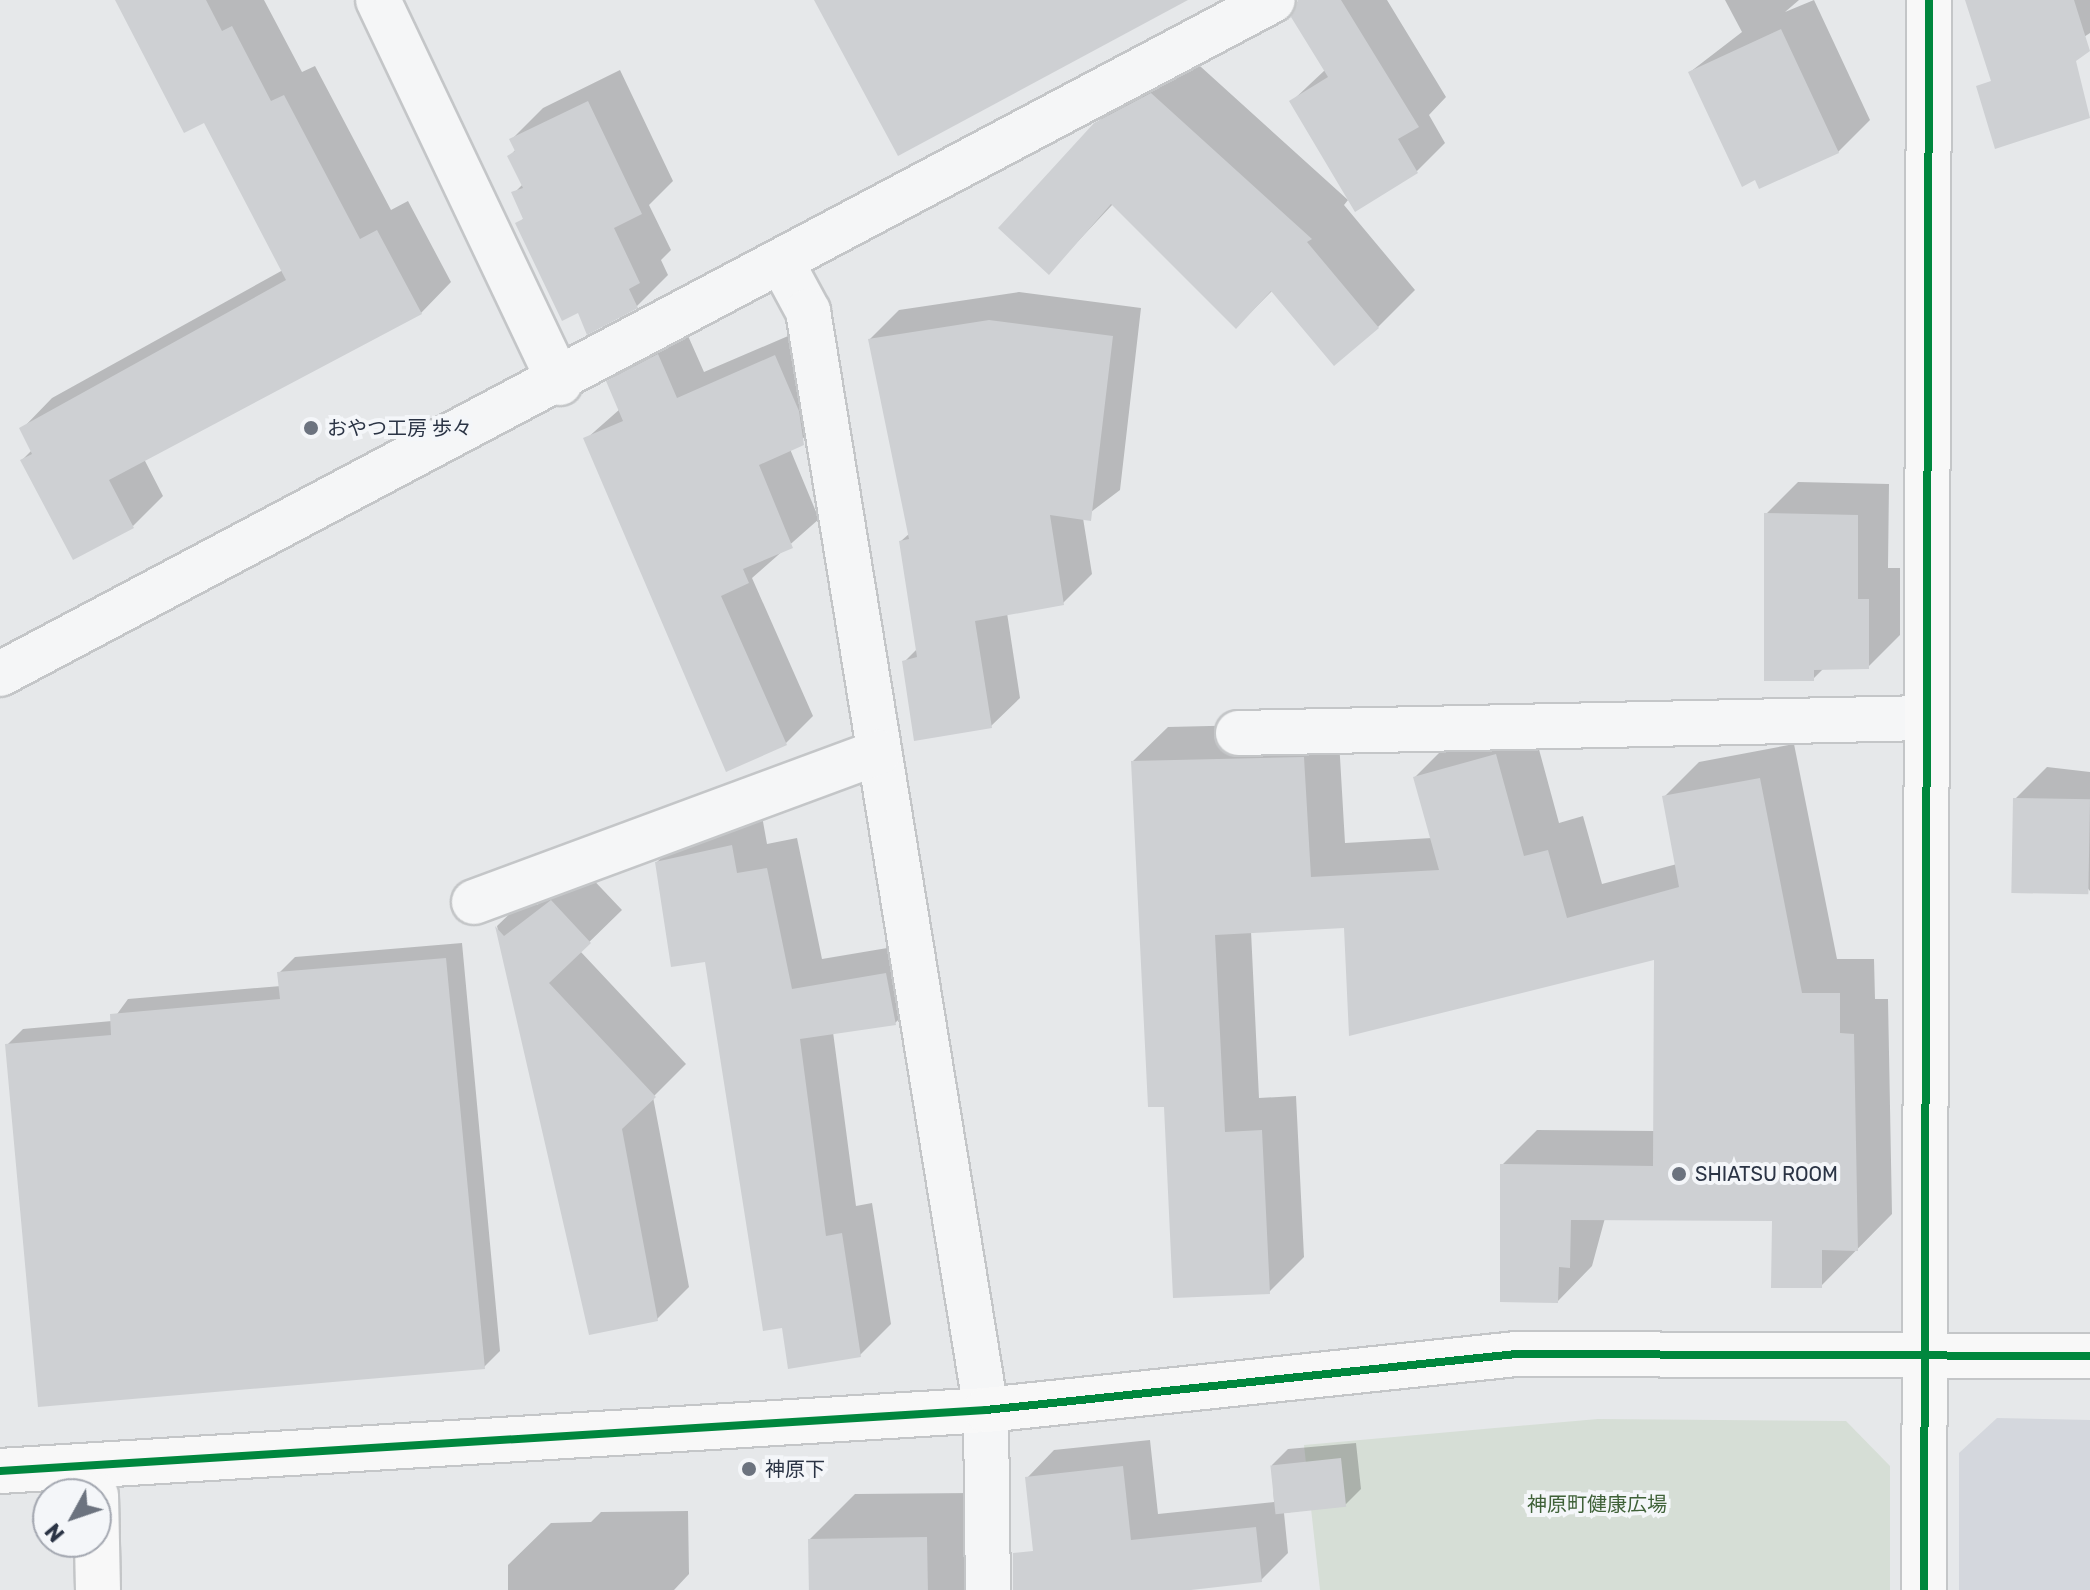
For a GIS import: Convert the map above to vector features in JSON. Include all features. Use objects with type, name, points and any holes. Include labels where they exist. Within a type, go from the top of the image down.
[{"type":"street","points":[[378,0],[560,383]]},
{"type":"street","points":[[0,674],[560,383],[1273,0]]},
{"type":"street","points":[[1924,1590],[1929,0]]},
{"type":"street","points":[[782,263],[808,311],[986,1410],[988,1590]]},
{"type":"street","points":[[1238,733],[1926,718]]},
{"type":"street","points":[[474,902],[879,752]]},
{"type":"street","points":[[112,1484],[986,1410],[1516,1354],[1924,1353],[2090,1356]]},
{"type":"street","points":[[0,1471],[48,1478]]},
{"type":"street","points":[[97,1558],[98,1590]]},
{"type":"shaded area","points":[[1997,1418],[2090,1420],[2090,1590],[1959,1590],[1959,1453]]},
{"type":"green space","name":"神原町健康広場","points":[[1598,1419],[1846,1421],[1890,1466],[1890,1590],[1320,1590],[1304,1445]]},
{"type":"building","points":[[115,0],[206,0],[222,31],[232,26],[271,101],[284,95],[360,239],[377,230],[422,314],[109,480],[134,528],[73,560],[20,460],[32,454],[19,428],[286,280],[204,123],[184,133]]},
{"type":"building","points":[[814,0],[1188,0],[898,156]]},
{"type":"building","points":[[1298,0],[1341,0],[1419,127],[1398,139],[1418,173],[1355,212],[1289,101],[1328,77],[1291,17]]},
{"type":"building","points":[[1965,0],[2074,0],[2090,51],[2076,61],[2090,118],[1995,149],[1976,86],[1991,81]]},
{"type":"building","points":[[1781,29],[1839,153],[1759,189],[1755,180],[1742,187],[1688,72]]},
{"type":"building","points":[[1151,93],[1312,239],[1307,242],[1379,328],[1334,366],[1271,291],[1236,329],[1111,204],[1049,275],[998,228],[1094,123]]},
{"type":"building","points":[[588,101],[642,214],[614,228],[640,283],[629,289],[638,308],[587,335],[578,313],[562,321],[515,223],[523,219],[511,192],[523,188],[507,156],[515,151],[509,139]]},
{"type":"building","points":[[989,320],[1113,336],[1091,521],[1050,515],[1064,605],[975,621],[992,728],[914,741],[902,661],[917,657],[899,541],[909,539],[868,339]]},
{"type":"building","points":[[658,354],[677,398],[775,355],[799,411],[804,445],[759,465],[793,548],[743,569],[749,583],[721,596],[787,745],[726,772],[583,438],[623,421],[606,381]]},
{"type":"building","points":[[1764,513],[1858,515],[1858,599],[1869,599],[1869,669],[1814,670],[1814,681],[1764,681]]},
{"type":"building","points":[[1496,754],[1524,856],[1548,850],[1567,918],[1679,887],[1662,796],[1760,778],[1802,993],[1840,993],[1840,1033],[1854,1034],[1858,1251],[1822,1250],[1822,1288],[1771,1288],[1772,1221],[1571,1220],[1570,1268],[1559,1267],[1558,1303],[1500,1302],[1500,1164],[1653,1166],[1654,960],[1349,1036],[1344,928],[1215,935],[1225,1132],[1262,1130],[1270,1294],[1173,1298],[1164,1107],[1148,1107],[1131,761],[1304,757],[1311,877],[1439,870],[1413,777]]},
{"type":"building","points":[[2013,798],[2090,799],[2088,894],[2011,893]]},
{"type":"building","points":[[732,845],[737,873],[767,868],[792,989],[886,973],[896,1025],[800,1039],[826,1236],[842,1233],[861,1357],[788,1369],[782,1328],[763,1331],[705,962],[671,967],[655,862]]},
{"type":"building","points":[[551,900],[591,943],[549,983],[656,1097],[622,1129],[658,1321],[589,1335],[495,926],[504,936]]},
{"type":"building","points":[[446,958],[485,1369],[38,1407],[5,1044],[111,1035],[110,1014],[280,999],[277,972]]},
{"type":"building","points":[[1341,1458],[1346,1507],[1276,1514],[1270,1465]]},
{"type":"building","points":[[1123,1466],[1131,1540],[1256,1527],[1262,1582],[1191,1590],[1013,1590],[1013,1553],[1033,1551],[1025,1477]]},
{"type":"building","points":[[927,1537],[928,1590],[809,1590],[808,1539]]},
{"type":"cycle path","points":[[1924,1590],[1929,0]]},
{"type":"cycle path","points":[[0,1471],[986,1410],[1516,1354],[2090,1356]]},
{"type":"place","name":"おやつ工房 歩々","points":[[311,428]]},
{"type":"place","name":"SHIATSU ROOM","points":[[1679,1174]]},
{"type":"place","name":"神原下","points":[[749,1469]]}]
